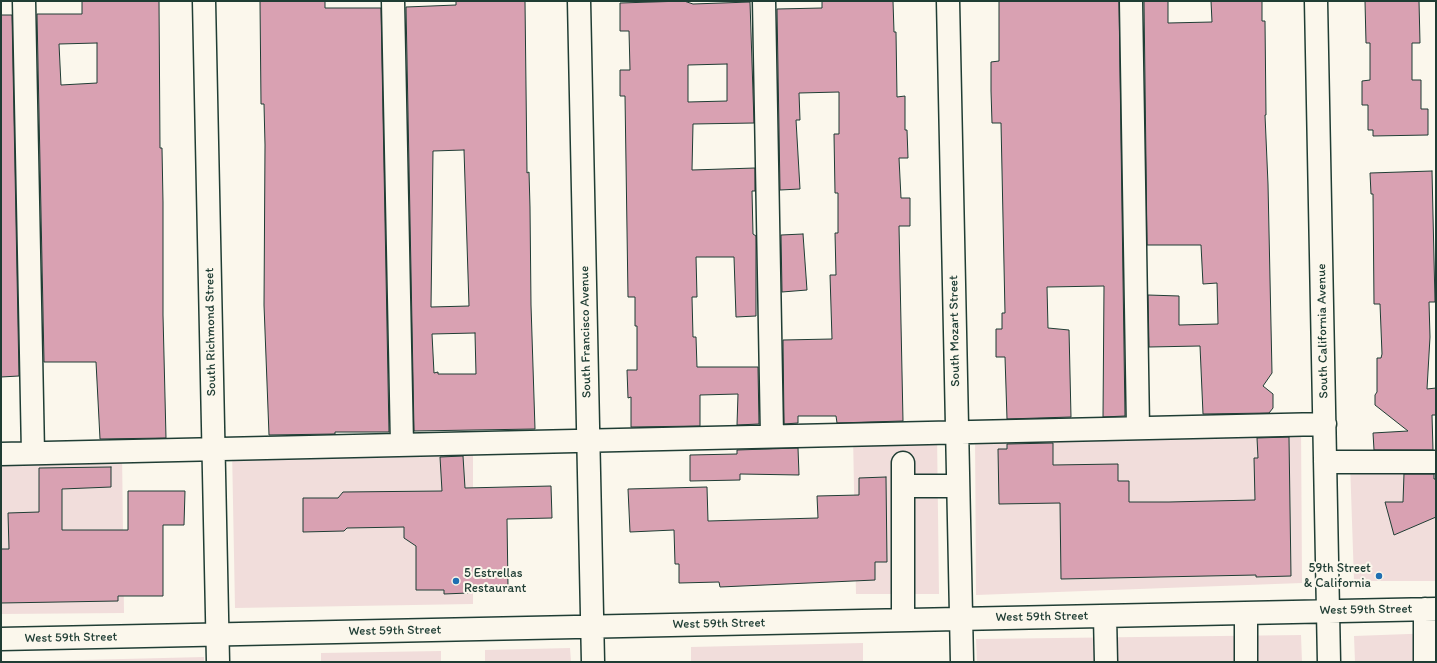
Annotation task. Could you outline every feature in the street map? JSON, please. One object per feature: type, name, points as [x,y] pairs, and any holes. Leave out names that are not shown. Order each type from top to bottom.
[{"type":"street","points":[[24,1],[33,453]]},
{"type":"street","name":"South Richmond Street","points":[[204,1],[218,662]]},
{"type":"street","points":[[393,1],[402,445]]},
{"type":"street","name":"South Francisco Avenue","points":[[579,1],[593,662]]},
{"type":"street","points":[[764,1],[772,436]]},
{"type":"street","name":"South Mozart Street","points":[[948,1],[962,662]]},
{"type":"street","points":[[1132,1],[1138,428]]},
{"type":"street","name":"South California Avenue","points":[[1316,1],[1329,662]]},
{"type":"street","points":[[1,454],[1324,424]]},
{"type":"street","points":[[1325,462],[1436,462]]},
{"type":"street","points":[[903,463],[903,620]]},
{"type":"street","points":[[903,486],[958,486]]},
{"type":"street","points":[[1425,662],[1430,609]]},
{"type":"street","name":"West 59th Street","points":[[1,639],[1430,609]]},
{"type":"street","points":[[1246,613],[1246,662]]},
{"type":"street","points":[[1105,616],[1106,662]]},
{"type":"shaded area","points":[[1301,424],[1302,583],[976,595],[975,432]]},
{"type":"shaded area","points":[[937,433],[939,594],[856,594],[853,435]]},
{"type":"shaded area","points":[[473,443],[473,604],[235,608],[232,449]]},
{"type":"shaded area","points":[[122,451],[124,613],[1,614],[1,454]]},
{"type":"shaded area","points":[[1436,461],[1436,581],[1354,581],[1350,462]]},
{"type":"shaded area","points":[[1436,633],[1436,662],[1355,662],[1354,636]]},
{"type":"shaded area","points":[[1301,635],[1302,662],[977,662],[976,639]]},
{"type":"shaded area","points":[[863,643],[863,662],[691,662],[691,647]]},
{"type":"shaded area","points":[[570,648],[571,662],[485,662],[485,650]]},
{"type":"shaded area","points":[[441,651],[441,662],[321,662],[321,653]]},
{"type":"shaded area","points":[[204,657],[204,662],[1,662]]},
{"type":"building","points":[[82,1],[159,1],[160,148],[162,148],[163,315],[166,438],[100,439],[96,362],[44,362],[37,14],[82,14]],"holes":[[[97,43],[97,83],[61,85],[59,44]]]},
{"type":"building","points":[[260,1],[325,1],[325,8],[381,8],[389,432],[335,432],[335,434],[269,435],[264,305],[265,145],[264,104],[261,104]]},
{"type":"building","points":[[456,1],[525,1],[527,173],[529,172],[535,429],[414,431],[406,7],[456,5]],"holes":[[[464,150],[469,306],[431,307],[433,151]],[[475,333],[476,374],[434,373],[432,334]]]},
{"type":"building","points":[[684,1],[693,4],[750,2],[754,123],[693,124],[692,170],[755,168],[755,191],[752,191],[753,234],[756,236],[756,316],[736,317],[734,257],[696,257],[697,297],[692,297],[693,337],[696,337],[697,367],[758,367],[759,424],[737,425],[738,394],[700,395],[700,426],[631,427],[631,397],[628,398],[627,370],[637,370],[637,326],[635,326],[635,297],[628,297],[625,96],[620,96],[620,70],[630,70],[629,31],[620,31],[620,3]],"holes":[[[727,64],[727,101],[688,102],[688,65]]]},
{"type":"building","points":[[822,1],[893,1],[894,32],[896,32],[897,97],[905,96],[905,130],[907,130],[908,158],[899,158],[901,198],[910,198],[910,226],[899,226],[903,421],[837,423],[836,416],[798,416],[798,423],[784,424],[783,340],[832,339],[830,275],[836,275],[835,233],[838,233],[838,193],[835,193],[834,134],[839,134],[839,92],[799,93],[800,120],[796,120],[800,189],[780,190],[777,9],[822,8]]},
{"type":"building","points":[[999,1],[1119,1],[1125,416],[1103,417],[1104,286],[1047,287],[1048,328],[1069,330],[1071,417],[1007,419],[1005,357],[996,357],[996,329],[1002,329],[1002,313],[1005,313],[1001,123],[992,123],[991,91],[991,62],[999,61]]},
{"type":"building","points":[[1144,1],[1168,1],[1168,23],[1212,22],[1211,1],[1262,1],[1262,21],[1265,21],[1265,115],[1272,373],[1263,386],[1273,394],[1273,408],[1269,413],[1203,414],[1200,346],[1149,347],[1148,295],[1179,296],[1179,325],[1218,324],[1217,283],[1203,284],[1201,245],[1147,245]]},
{"type":"building","points":[[1365,1],[1419,1],[1420,43],[1412,43],[1412,80],[1421,80],[1421,109],[1428,109],[1428,135],[1373,136],[1373,130],[1368,130],[1368,105],[1362,105],[1362,81],[1370,80],[1370,43],[1366,43]]},
{"type":"building","points":[[1,15],[12,15],[19,376],[1,377]]},
{"type":"building","points":[[1432,171],[1435,302],[1429,302],[1430,337],[1427,389],[1436,388],[1436,415],[1432,415],[1433,450],[1374,450],[1373,433],[1408,431],[1375,405],[1375,395],[1377,392],[1377,358],[1381,358],[1382,354],[1380,304],[1374,304],[1373,194],[1371,194],[1370,173]]},
{"type":"building","points":[[803,234],[807,290],[782,292],[781,235]]},
{"type":"building","points":[[1289,437],[1291,576],[1256,577],[1256,575],[1061,579],[1060,503],[999,504],[998,449],[1007,449],[1007,444],[1053,443],[1053,465],[1118,464],[1118,481],[1129,481],[1129,502],[1255,500],[1254,458],[1258,458],[1257,438]]},
{"type":"building","points":[[798,448],[799,475],[740,474],[740,480],[690,481],[690,455],[737,454],[737,450]]},
{"type":"building","points":[[463,456],[465,488],[551,486],[552,518],[507,519],[508,587],[468,588],[468,593],[444,594],[444,590],[416,590],[416,546],[404,538],[404,527],[347,528],[344,531],[303,532],[303,498],[338,498],[343,492],[442,491],[440,457]]},
{"type":"building","points":[[111,467],[111,487],[62,489],[62,530],[128,530],[128,491],[185,491],[184,525],[163,525],[163,596],[118,596],[118,601],[1,603],[1,549],[9,549],[8,513],[39,512],[39,468]]},
{"type":"building","points":[[1404,474],[1434,474],[1434,479],[1436,479],[1436,517],[1394,535],[1385,502],[1403,502]]},
{"type":"building","points":[[886,477],[887,562],[875,562],[875,580],[720,587],[719,582],[679,583],[679,564],[675,564],[674,530],[630,532],[628,489],[707,487],[708,521],[818,518],[817,496],[859,495],[859,478]]},
{"type":"place","name":"59th Street & California","points":[[1379,576]]},
{"type":"place","name":"5 Estrellas Restaurant","points":[[456,581]]}]
